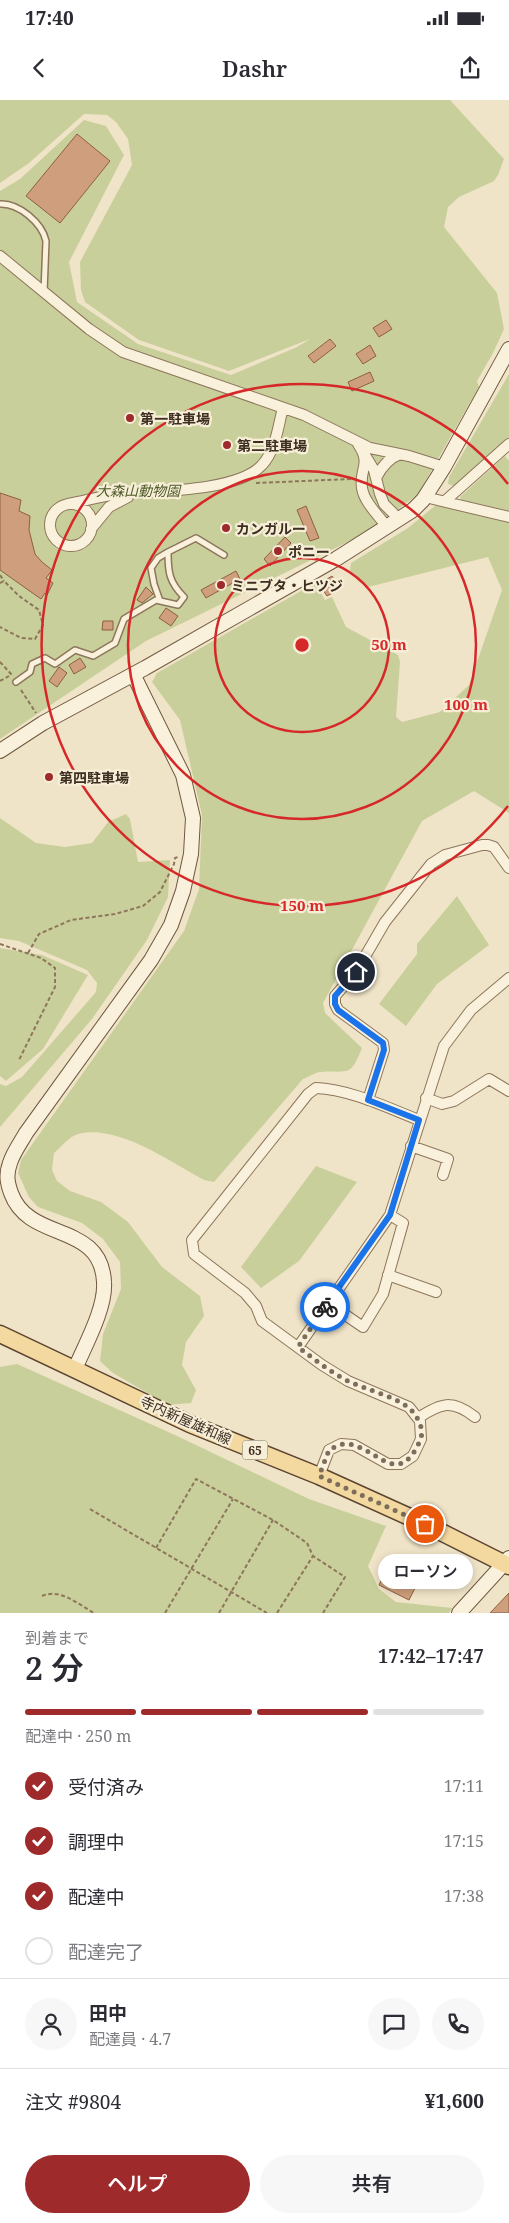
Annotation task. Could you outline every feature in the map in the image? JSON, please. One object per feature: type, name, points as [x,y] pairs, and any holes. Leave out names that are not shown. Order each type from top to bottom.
[{"type":"main road","name":"寺内新屋雄和線","points":[[0,1334],[190,1424],[319,1476],[507,1562]]},
{"type":"street","points":[[1,260],[96,334],[123,352],[318,421],[358,444],[444,467]]},
{"type":"street","points":[[0,751],[43,723],[336,559],[413,510],[426,497],[444,467],[509,349]]},
{"type":"street","points":[[136,493],[109,507],[91,529],[88,537],[77,545],[62,544],[57,540],[50,528],[50,521],[56,509],[68,504],[116,494],[224,484],[248,476],[268,458],[273,448],[283,408]]},
{"type":"street","points":[[358,444],[374,470],[384,504],[400,520]]},
{"type":"street","points":[[445,502],[509,444]]},
{"type":"street","points":[[376,478],[380,470],[395,456],[400,454]]},
{"type":"street","points":[[365,455],[361,478],[362,491],[387,527]]},
{"type":"street","points":[[426,497],[509,518]]},
{"type":"street","points":[[68,504],[82,507],[87,511],[90,517],[91,529]]},
{"type":"street","points":[[75,1369],[102,1301],[104,1283],[101,1264],[91,1250],[78,1239],[35,1222],[20,1211],[6,1180],[10,1162],[26,1133],[155,953],[171,925],[183,891],[191,854],[193,818],[183,775],[133,674]]},
{"type":"street","points":[[368,1100],[384,1050],[383,1043],[338,1010],[335,1004],[335,996],[356,972],[386,922],[430,864],[445,856],[488,845],[494,847],[509,868]]},
{"type":"street","points":[[298,1347],[390,1215],[444,1046],[470,1010],[509,978]]},
{"type":"street","points":[[426,1098],[442,1104],[454,1101],[489,1079],[509,1091]]},
{"type":"street","points":[[319,1476],[329,1450],[341,1444],[354,1445],[388,1464],[401,1464],[413,1456],[421,1439],[420,1421],[409,1407],[348,1381],[262,1321],[256,1306],[245,1293],[194,1254],[192,1240],[308,1094],[316,1088],[325,1088],[368,1100],[419,1120]]},
{"type":"street","points":[[411,1146],[448,1159],[443,1175]]},
{"type":"street","points":[[328,1303],[363,1327],[383,1294],[403,1223],[390,1215]]},
{"type":"street","points":[[388,1276],[436,1292]]},
{"type":"street","points":[[418,1418],[434,1408],[450,1404],[475,1417]]},
{"type":"street","points":[[459,1613],[507,1562]]},
{"type":"lane","points":[[0,204],[14,207],[27,214],[44,233],[46,241],[44,293]]},
{"type":"lane","points":[[160,601],[151,568],[158,558],[196,538],[224,555]]},
{"type":"lane","points":[[16,682],[30,672],[32,664],[46,658],[55,664],[75,650],[93,656],[115,643],[124,619],[156,600],[178,605],[184,597],[172,586],[168,567],[168,552]]},
{"type":"path","points":[[253,483],[361,478]]},
{"type":"path","points":[[0,575],[19,596],[39,610],[43,625],[35,638],[21,638],[0,627]]},
{"type":"path","points":[[0,583],[4,581]]},
{"type":"path","points":[[0,662],[16,682],[43,723]]},
{"type":"path","points":[[0,681],[11,675]]},
{"type":"path","points":[[28,952],[39,934],[71,920],[115,914],[143,906],[160,892],[174,864],[175,858],[191,854]]},
{"type":"path","points":[[0,944],[28,952],[55,968],[55,987],[19,1060]]},
{"type":"path","points":[[156,1548],[196,1479],[273,1520],[307,1543],[313,1556],[346,1577],[323,1613]]},
{"type":"path","points":[[165,1613],[233,1499]]},
{"type":"path","points":[[90,1509],[267,1613]]},
{"type":"path","points":[[219,1613],[273,1520]]},
{"type":"path","points":[[276,1613],[313,1556]]},
{"type":"path","points":[[42,1596],[50,1592],[62,1595],[94,1613]]},
{"type":"green space","name":"大森山動物園","points":[[0,100],[450,100],[504,159],[494,181],[459,197],[448,207],[444,227],[497,293],[504,329],[477,381],[479,387],[418,494],[370,531],[146,641],[0,739],[0,191],[20,179],[84,120],[106,126],[124,155],[69,262],[77,302],[138,344],[231,375],[297,347],[310,339],[229,371],[139,340],[85,302],[81,290],[80,262],[132,165],[128,139],[116,122],[107,115],[84,114],[29,163],[0,183]]},
{"type":"green space","points":[[509,374],[509,439],[455,486],[448,484],[449,477]]},
{"type":"green space","points":[[505,456],[509,461],[509,813],[474,791],[422,821],[323,1003],[325,1013],[362,1048],[354,1064],[348,1071],[319,1072],[303,1079],[214,1182],[204,1180],[143,1146],[110,1134],[94,1132],[75,1135],[54,1153],[52,1170],[57,1181],[70,1191],[101,1202],[128,1222],[162,1267],[200,1296],[204,1316],[186,1342],[182,1365],[196,1390],[191,1403],[168,1405],[113,1373],[100,1361],[103,1334],[121,1289],[120,1262],[103,1239],[82,1223],[38,1207],[29,1197],[18,1173],[21,1160],[184,931],[199,889],[202,815],[180,720],[152,682],[157,673],[315,583],[325,600],[332,597],[346,627],[398,655],[400,662],[396,717],[402,722],[440,712],[469,685],[502,590],[488,557],[368,587],[353,575],[350,570],[351,563],[408,528],[436,505],[465,509],[460,497]]},
{"type":"green space","points":[[126,814],[130,819],[138,862],[170,860],[168,897],[147,940],[92,1019],[0,1127],[0,1084],[6,1086],[22,1077],[96,992],[97,983],[87,970],[19,941],[0,938],[0,818],[36,843],[65,847],[92,843],[108,822]]},
{"type":"green space","points":[[457,896],[489,945],[437,984],[406,1026],[379,1004],[417,954],[417,944]]},
{"type":"green space","points":[[0,948],[42,955],[88,975],[43,1049],[6,1081],[0,1076]]},
{"type":"green space","points":[[316,1166],[357,1182],[299,1261],[261,1288],[241,1267]]},
{"type":"green space","points":[[17,1364],[175,1435],[309,1499],[386,1526],[368,1566],[379,1589],[396,1602],[452,1608],[449,1613],[0,1613],[0,1367]]},
{"type":"building","points":[[77,134],[110,161],[60,223],[26,196]]},
{"type":"building","points":[[386,320],[392,329],[379,337],[373,328]]},
{"type":"building","points":[[330,339],[336,346],[314,363],[308,356]]},
{"type":"building","points":[[370,345],[376,356],[363,364],[356,354]]},
{"type":"building","points":[[370,372],[374,381],[352,391],[348,382]]},
{"type":"building","points":[[0,493],[21,500],[19,511],[30,516],[29,530],[35,554],[52,570],[46,578],[53,583],[47,595],[45,593],[41,599],[0,570]]},
{"type":"building","points":[[306,506],[319,538],[310,541],[297,510]]},
{"type":"building","name":"ポニー","points":[[285,537],[291,543],[270,566],[264,559]]},
{"type":"building","name":"ミニブタ・ヒツジ","points":[[236,571],[240,579],[206,598],[201,590]]},
{"type":"building","points":[[332,576],[340,589],[327,596],[319,584]]},
{"type":"building","points":[[146,587],[153,594],[142,603],[137,600]]},
{"type":"building","points":[[166,608],[178,616],[171,626],[159,618]]},
{"type":"building","points":[[103,621],[113,621],[113,630],[102,630]]},
{"type":"building","points":[[80,658],[86,667],[74,674],[69,665]]},
{"type":"building","points":[[59,667],[67,673],[57,687],[49,681]]},
{"type":"building","points":[[388,1566],[419,1580],[409,1600],[379,1585]]},
{"type":"building","points":[[509,1593],[509,1613],[490,1613]]},
{"type":"way so far","points":[[325,1307],[298,1347],[348,1381],[409,1407],[420,1421],[421,1439],[413,1456],[401,1464],[388,1464],[354,1445],[341,1444],[329,1450],[319,1476],[425,1524]]},
{"type":"place","name":"第一駐車場","points":[[130,418]]},
{"type":"place","name":"第二駐車場","points":[[227,445]]},
{"type":"place","name":"カンガルー","points":[[226,528]]},
{"type":"place","name":"ポニー","points":[[278,551]]},
{"type":"place","name":"ミニブタ・ヒツジ","points":[[221,585]]},
{"type":"place","name":"第四駐車場","points":[[49,777]]},
{"type":"place","name":"ローソン","points":[[425,1524]]},
{"type":"route","points":[[325,1307],[390,1215],[419,1120],[368,1100],[384,1050],[383,1043],[338,1010],[335,1004],[335,996],[356,972]]}]
